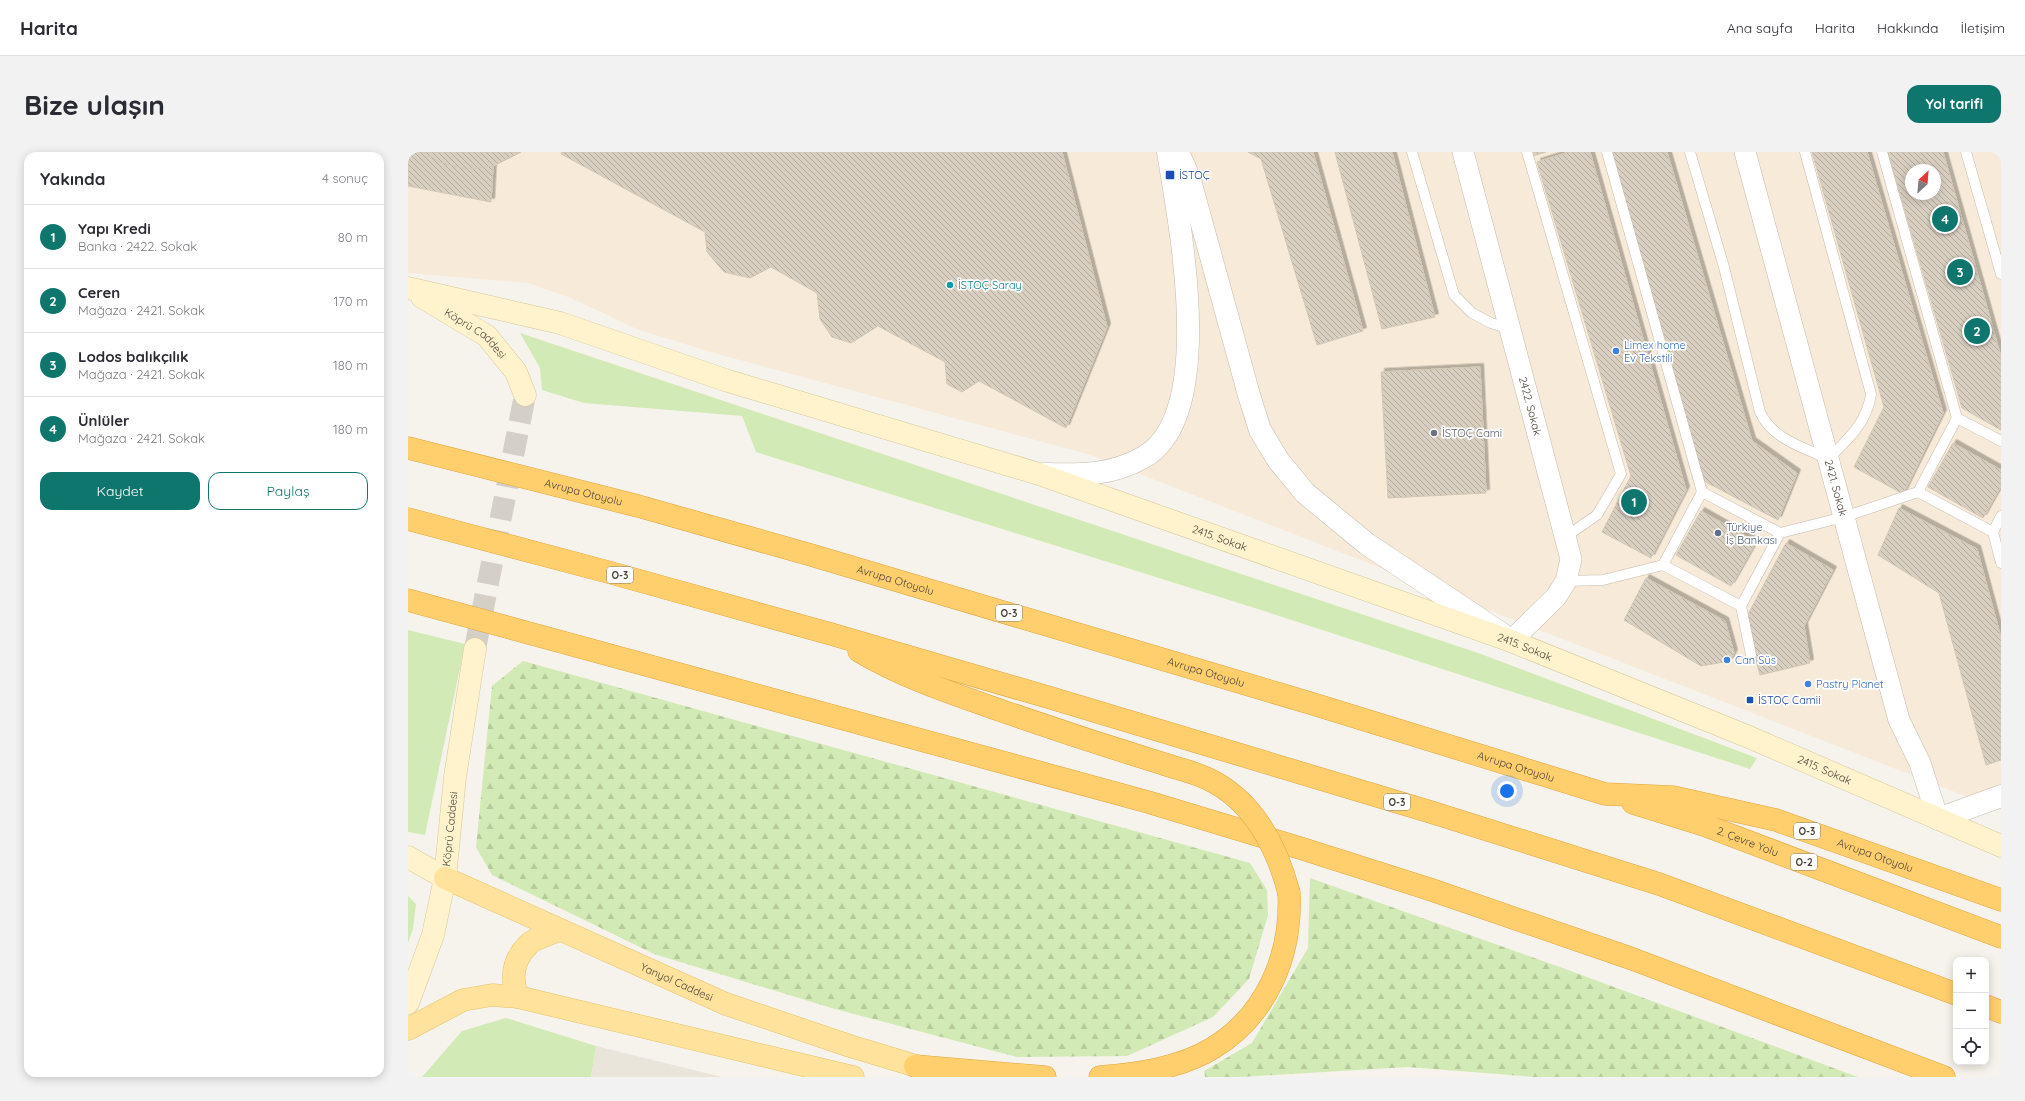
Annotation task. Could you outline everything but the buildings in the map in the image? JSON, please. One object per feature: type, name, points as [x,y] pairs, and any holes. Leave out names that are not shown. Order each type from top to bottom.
[{"type":"highway","name":"Avrupa Otoyolu","points":[[408,448],[638,506],[811,555],[1287,696],[1605,794],[1673,796],[1776,820],[2001,900]]},
{"type":"highway","name":"O-3","points":[[408,519],[608,572],[831,634],[1248,757],[1659,884],[1953,993]]},
{"type":"highway","points":[[408,600],[1148,802],[1300,848],[1429,889],[1630,958],[1944,1077]]},
{"type":"highway","points":[[831,634],[877,662],[941,691],[1208,779],[1228,791],[1242,802],[1261,825],[1283,869],[1289,893],[1289,927],[1283,954],[1272,981],[1259,1006],[1244,1023],[1213,1048],[1175,1065],[1130,1075],[1100,1077]]},
{"type":"highway","name":"2. Çevre Yolu","points":[[1605,794],[1704,825],[2001,937]]},
{"type":"highway","points":[[1989,1007],[2001,1012]]},
{"type":"highway","points":[[915,1066],[1045,1077]]},
{"type":"main road","name":"2415. Sokak","points":[[408,289],[560,323],[725,380],[1039,474],[1511,641],[1749,737],[2001,846]]},
{"type":"main road","name":"Köprü Caddesi","points":[[408,289],[488,336],[516,372],[525,395]]},
{"type":"main road","name":"Köprü Caddesi","points":[[408,1003],[433,935],[445,878],[455,777],[475,650]]},
{"type":"main road","name":"Yanyol Caddesi","points":[[408,857],[445,878],[726,1004],[915,1066],[956,1077]]},
{"type":"main road","points":[[518,997],[513,984],[515,967],[528,944],[560,930]]},
{"type":"main road","points":[[408,1029],[463,1000],[492,996],[518,997],[853,1077]]},
{"type":"street","points":[[1039,474],[1091,475],[1113,470],[1145,457],[1163,440],[1178,413],[1186,368],[1188,286],[1168,152]]},
{"type":"street","points":[[1178,152],[1189,177],[1260,430],[1278,460],[1305,493],[1368,544],[1511,641]]},
{"type":"street","name":"2422. Sokak","points":[[1463,152],[1570,559],[1566,581],[1556,597],[1511,641]]},
{"type":"street","name":"2421. Sokak","points":[[1745,152],[1900,720],[1920,763],[1938,819]]},
{"type":"street","points":[[1938,819],[2001,796]]},
{"type":"lane","points":[[1412,152],[1454,295],[1462,305],[1476,316],[1510,329]]},
{"type":"lane","points":[[1527,152],[1621,474],[1597,515],[1565,537]]},
{"type":"lane","points":[[1608,152],[1702,492],[1663,565]]},
{"type":"lane","points":[[1690,152],[1724,267],[1760,412],[1769,426],[1782,437],[1828,459],[1860,426],[1870,406],[1871,394],[1805,152]]},
{"type":"lane","points":[[1702,492],[1780,533],[1844,517],[1918,492],[1957,418],[1882,152]]},
{"type":"lane","points":[[1966,152],[2001,274]]},
{"type":"lane","points":[[1957,418],[2001,441]]},
{"type":"lane","points":[[1918,492],[1993,532]]},
{"type":"lane","points":[[2001,516],[1993,532],[2001,564]]},
{"type":"lane","points":[[1751,655],[1741,606],[1780,533]]},
{"type":"lane","points":[[1566,581],[1603,580],[1663,565],[1741,606]]},
{"type":"shaded area","name":"İSTOÇ","points":[[408,152],[2001,152],[2001,810],[1091,455],[721,355],[639,330],[571,298],[528,283],[408,273]]},
{"type":"shaded area","points":[[596,1046],[722,1077],[591,1077]]},
{"type":"green space","points":[[520,333],[1481,654],[1757,758],[1750,769],[1261,610],[756,452],[742,416],[584,403],[542,390],[540,368]]},
{"type":"green space","points":[[408,630],[465,644],[425,835],[408,832]]},
{"type":"green space","points":[[523,661],[1250,863],[1267,890],[1268,915],[1249,979],[1213,1017],[1127,1056],[1017,1057],[835,1009],[654,954],[492,875],[476,847],[492,686]]},
{"type":"green space","points":[[1310,878],[1557,966],[1858,1077],[1534,1077],[1408,1067],[1240,1077],[1205,1077],[1204,1071],[1252,1043],[1308,948]]},
{"type":"green space","points":[[408,896],[416,904],[413,929],[408,943]]},
{"type":"green space","points":[[506,1018],[596,1046],[591,1077],[422,1077],[462,1031]]},
{"type":"tunnel","points":[[475,649],[525,395]]},
{"type":"place","name":"İSTOÇ","points":[[1170,175]]},
{"type":"place","name":"Ünlüler","points":[[1945,219]]},
{"type":"place","name":"Lodos balıkçılık","points":[[1960,272]]},
{"type":"place","name":"İSTOÇ Saray","points":[[950,285]]},
{"type":"place","name":"Ceren","points":[[1977,331]]},
{"type":"place","name":"Limex home Ev Tekstili","points":[[1616,351]]},
{"type":"place","name":"İSTOÇ Cami","points":[[1434,433]]},
{"type":"place","name":"Yapı Kredi","points":[[1634,502]]},
{"type":"place","name":"Türkiye İş Bankası","points":[[1718,533]]},
{"type":"place","name":"Can Süs","points":[[1727,660]]},
{"type":"place","name":"Pastry Planet","points":[[1808,684]]},
{"type":"place","name":"İSTOÇ Camii","points":[[1750,700]]}]
